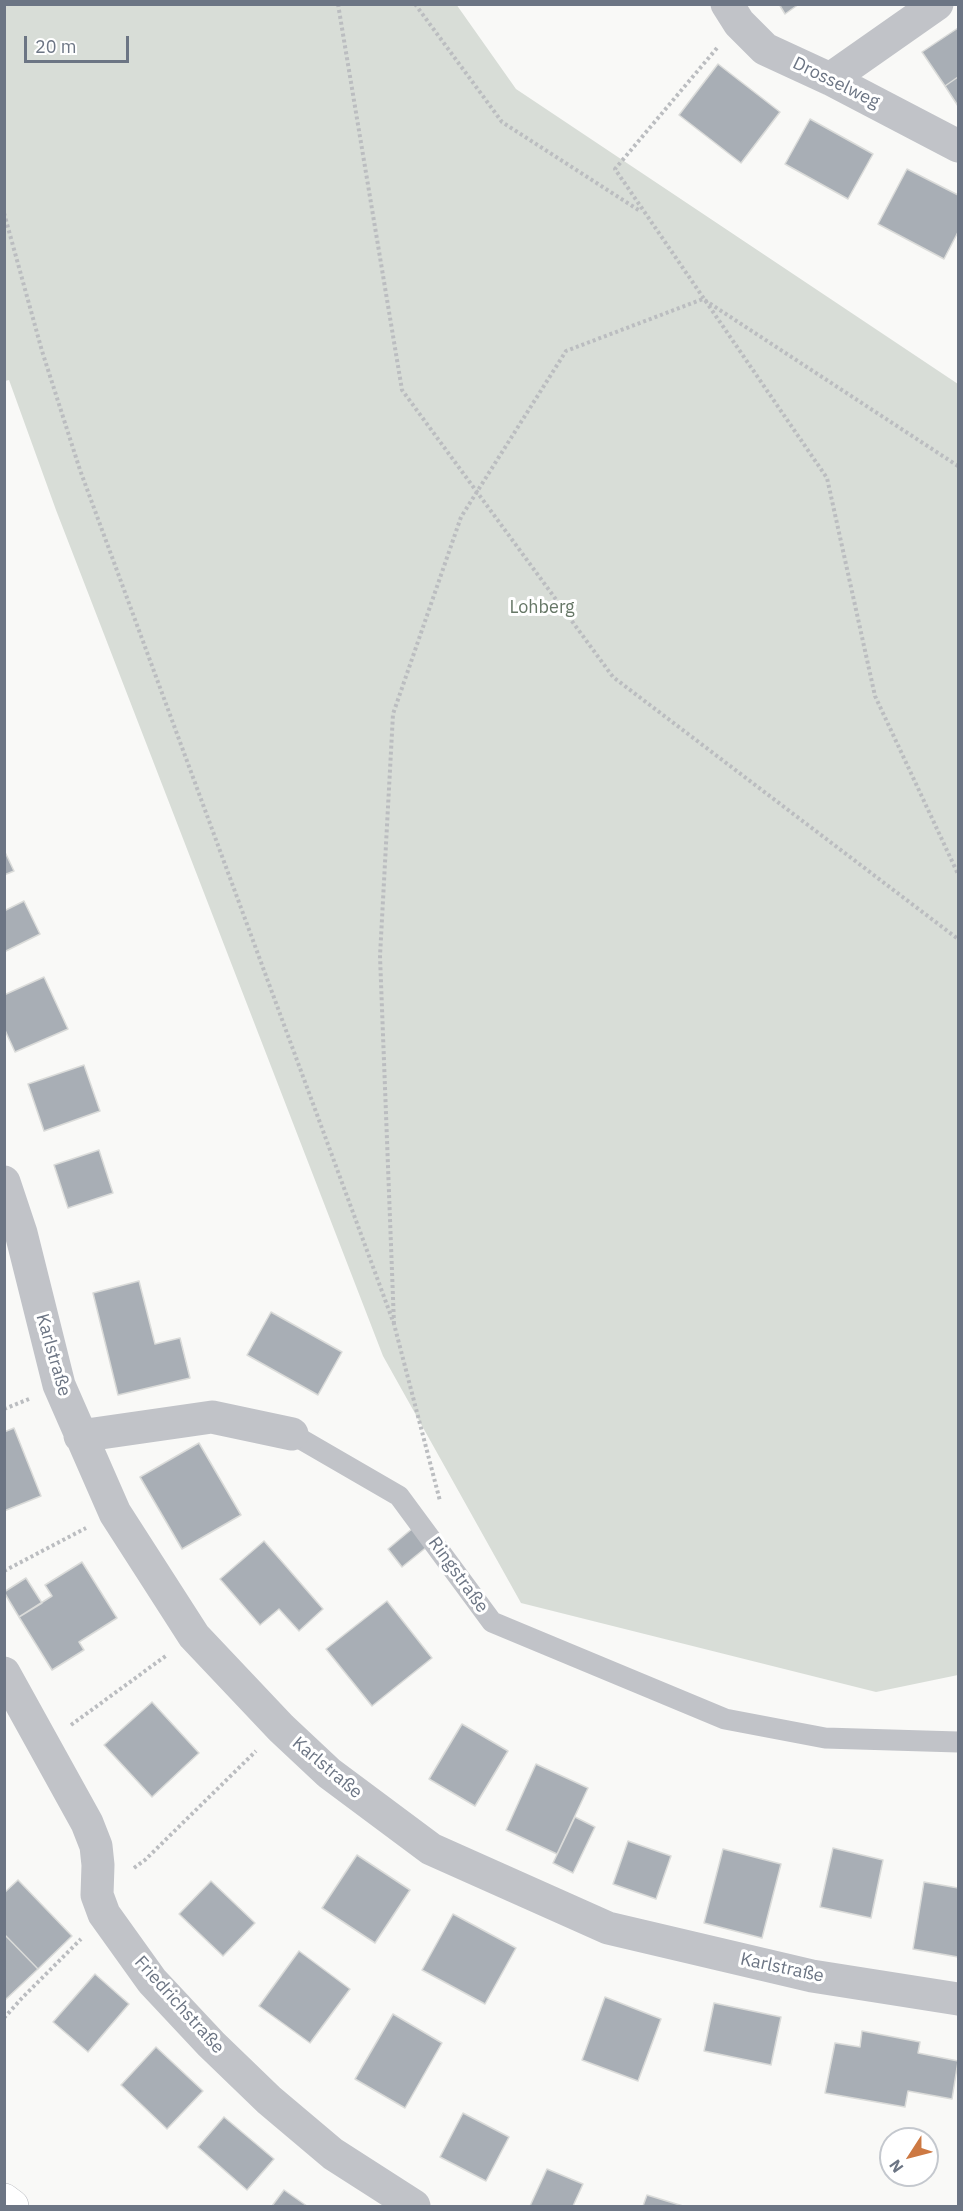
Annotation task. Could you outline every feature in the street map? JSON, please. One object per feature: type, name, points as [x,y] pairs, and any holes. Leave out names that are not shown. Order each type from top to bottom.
[{"type":"main road","points":[[4,2200],[12,2206]]},
{"type":"street","points":[[830,79],[937,4]]},
{"type":"street","name":"Drosselweg","points":[[733,14],[765,49],[830,79],[958,146]]},
{"type":"street","name":"Karlstraße","points":[[4,1182],[21,1233],[59,1385],[115,1513],[194,1636],[281,1728],[328,1773],[431,1849],[608,1928],[812,1976],[958,1999]]},
{"type":"street","name":"Ringstraße","points":[[80,1436],[212,1417],[292,1434]]},
{"type":"street","name":"Friedrichstraße","points":[[4,1674],[87,1823],[96,1846],[97,1895],[104,1914],[152,1981],[211,2044],[277,2107],[333,2154],[414,2206]]},
{"type":"lane","name":"Ringstraße","points":[[292,1434],[399,1496],[492,1622],[725,1719],[825,1738],[958,1742]]},
{"type":"path","points":[[338,4],[402,390],[613,677],[958,939]]},
{"type":"path","points":[[415,4],[502,122],[644,213]]},
{"type":"path","points":[[733,14],[615,170],[827,478],[875,696],[958,874]]},
{"type":"path","points":[[4,213],[42,351],[80,470],[394,1324],[441,1502]]},
{"type":"path","points":[[394,1324],[380,956],[393,714],[461,517],[566,351],[703,299]]},
{"type":"path","points":[[703,299],[958,466]]},
{"type":"path","points":[[4,1571],[115,1513]]},
{"type":"path","points":[[44,1745],[194,1636]]},
{"type":"path","points":[[145,1860],[281,1728]]},
{"type":"path","points":[[4,2019],[75,1946]]},
{"type":"green space","name":"Lohberg","points":[[456,4],[516,89],[958,384],[958,1675],[876,1692],[521,1603],[383,1356],[56,510],[9,380],[5,381],[5,5]]},
{"type":"building","points":[[779,4],[799,4],[785,14]]},
{"type":"building","points":[[958,28],[958,77],[945,86],[922,52]]},
{"type":"building","points":[[718,64],[780,112],[741,163],[679,115]]},
{"type":"building","points":[[958,77],[958,106],[945,86]]},
{"type":"building","points":[[810,119],[873,154],[848,199],[785,164]]},
{"type":"building","points":[[907,169],[958,195],[958,232],[944,259],[878,224]]},
{"type":"building","points":[[4,850],[14,871],[4,875]]},
{"type":"building","points":[[24,901],[40,934],[4,952],[4,911]]},
{"type":"building","points":[[44,977],[68,1029],[15,1052],[4,1028],[4,995]]},
{"type":"building","points":[[84,1065],[100,1111],[44,1131],[28,1084]]},
{"type":"building","points":[[99,1150],[113,1193],[68,1208],[54,1165]]},
{"type":"building","points":[[139,1281],[155,1344],[180,1338],[190,1378],[118,1395],[93,1293]]},
{"type":"building","points":[[271,1312],[342,1352],[318,1395],[247,1355]]},
{"type":"building","points":[[14,1428],[41,1496],[4,1511],[4,1432]]},
{"type":"building","points":[[199,1443],[241,1515],[182,1549],[140,1477]]},
{"type":"building","points":[[413,1528],[428,1546],[402,1567],[388,1549]]},
{"type":"building","points":[[264,1541],[323,1609],[299,1631],[279,1609],[260,1625],[220,1579]]},
{"type":"building","points":[[82,1562],[117,1618],[79,1642],[84,1650],[52,1670],[19,1617],[52,1596],[45,1585]]},
{"type":"building","points":[[26,1578],[42,1603],[19,1617],[4,1592]]},
{"type":"building","points":[[387,1601],[432,1658],[372,1706],[326,1649]]},
{"type":"building","points":[[152,1702],[199,1753],[152,1797],[104,1745]]},
{"type":"building","points":[[462,1724],[508,1751],[475,1806],[429,1779]]},
{"type":"building","points":[[536,1764],[588,1788],[557,1854],[506,1830]]},
{"type":"building","points":[[575,1817],[595,1827],[573,1873],[553,1863]]},
{"type":"building","points":[[628,1841],[671,1856],[656,1899],[613,1884]]},
{"type":"building","points":[[833,1848],[883,1860],[871,1918],[820,1907]]},
{"type":"building","points":[[723,1849],[781,1864],[762,1938],[704,1923]]},
{"type":"building","points":[[357,1855],[410,1890],[375,1943],[322,1908]]},
{"type":"building","points":[[18,1880],[72,1936],[38,1969],[4,1934],[4,1893]]},
{"type":"building","points":[[211,1881],[255,1923],[223,1956],[179,1914]]},
{"type":"building","points":[[924,1882],[958,1888],[958,1957],[913,1949]]},
{"type":"building","points":[[453,1914],[516,1948],[485,2004],[422,1970]]},
{"type":"building","points":[[4,1934],[38,1969],[4,2001]]},
{"type":"building","points":[[299,1951],[350,1989],[310,2043],[259,2006]]},
{"type":"building","points":[[95,1974],[129,2004],[88,2052],[53,2022]]},
{"type":"building","points":[[605,1997],[661,2019],[638,2081],[582,2060]]},
{"type":"building","points":[[714,2003],[781,2017],[771,2065],[704,2051]]},
{"type":"building","points":[[393,2014],[442,2043],[405,2108],[355,2079]]},
{"type":"building","points":[[862,2031],[920,2042],[918,2053],[958,2061],[952,2099],[908,2091],[905,2107],[825,2093],[835,2043],[860,2047]]},
{"type":"building","points":[[156,2047],[203,2091],[167,2129],[121,2085]]},
{"type":"building","points":[[463,2113],[509,2137],[486,2181],[440,2157]]},
{"type":"building","points":[[224,2117],[274,2159],[247,2190],[198,2147]]},
{"type":"building","points":[[547,2169],[583,2184],[573,2206],[530,2206]]},
{"type":"building","points":[[284,2190],[307,2206],[272,2206]]},
{"type":"building","points":[[647,2195],[683,2206],[643,2206]]}]
